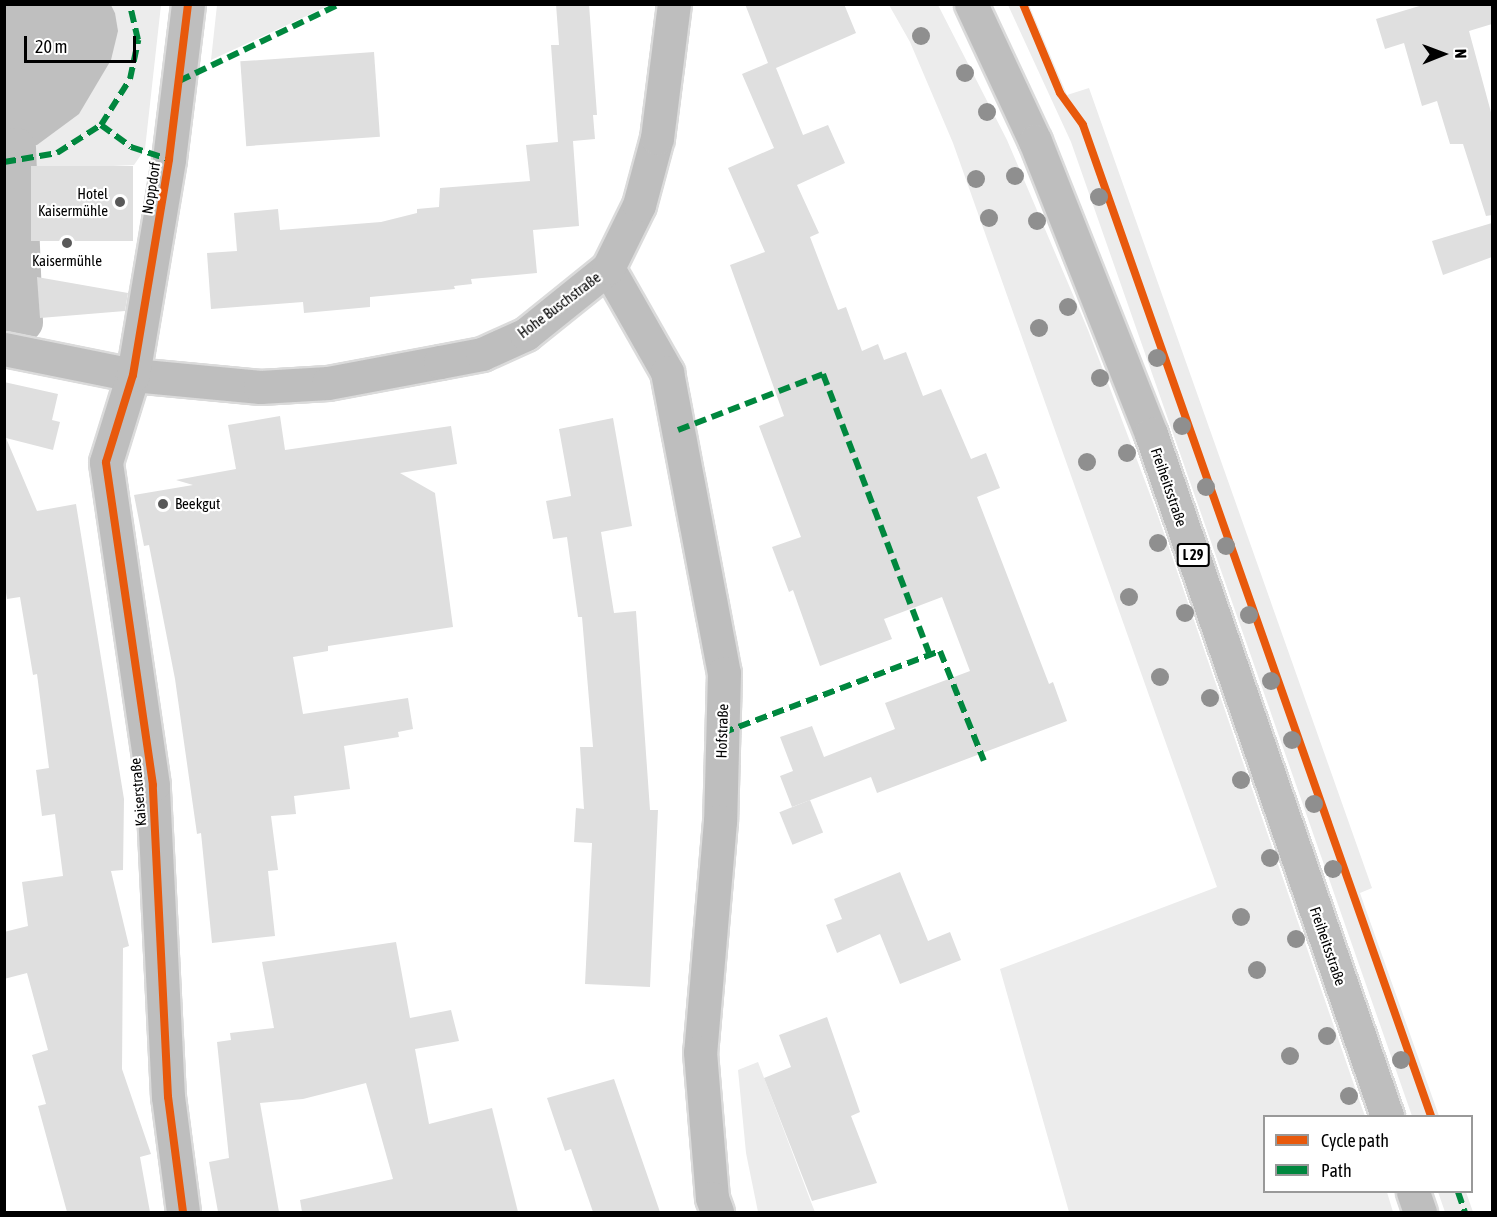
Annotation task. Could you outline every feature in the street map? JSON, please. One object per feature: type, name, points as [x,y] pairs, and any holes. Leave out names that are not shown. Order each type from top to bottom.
[{"type":"street","name":"Noppdorf","points":[[133,375],[169,159],[188,4]]},
{"type":"street","name":"Hohe Buschstraße","points":[[4,349],[133,375],[260,387],[328,383],[482,354],[526,334],[608,268],[639,205],[657,138],[674,4]]},
{"type":"street","name":"Freiheitsstraße","points":[[971,4],[1035,141],[1151,435],[1387,1115]]},
{"type":"street","name":"Hofstraße","points":[[608,268],[667,372],[724,673],[720,821],[700,1052],[712,1198],[717,1212]]},
{"type":"street","name":"Kaiserstraße","points":[[133,375],[106,462],[153,785],[168,1097],[183,1212]]},
{"type":"street","points":[[1414,1193],[1420,1212]]},
{"type":"shaded area","points":[[5,4],[111,5],[115,13],[118,31],[111,60],[79,114],[37,145],[5,148]]},
{"type":"shaded area","points":[[217,4],[330,5],[211,60]]},
{"type":"shaded area","points":[[111,5],[161,5],[145,149],[134,165],[5,171],[4,148],[16,147],[115,13]]},
{"type":"shaded area","points":[[889,5],[938,5],[1007,140],[1088,330],[1157,513],[1365,1115],[1263,1115],[1263,1193],[1387,1193],[1393,1212],[1069,1212],[1000,969],[1217,887],[953,143],[910,42]]},
{"type":"shaded area","points":[[1008,5],[1029,5],[1067,95],[1089,88],[1372,888],[1360,893],[1439,1115],[1412,1115],[1071,142]]},
{"type":"shaded area","points":[[758,1062],[815,1212],[758,1212],[746,1153],[738,1070]]},
{"type":"shaded area","points":[[1438,1193],[1466,1193],[1473,1212],[1445,1212]]},
{"type":"building","points":[[556,4],[589,4],[597,115],[593,115],[595,139],[573,141],[579,226],[533,230],[537,273],[471,279],[472,284],[454,286],[455,289],[370,297],[370,307],[304,313],[303,302],[211,309],[207,253],[237,251],[234,213],[278,209],[280,230],[381,222],[417,213],[417,209],[439,207],[440,188],[530,181],[526,145],[558,142],[551,45],[559,45]]},
{"type":"building","points":[[745,4],[844,4],[856,33],[776,68],[803,135],[828,125],[845,163],[797,185],[819,233],[810,237],[838,310],[846,307],[862,351],[878,344],[884,360],[906,352],[923,396],[941,389],[971,459],[986,453],[1000,488],[977,497],[1049,684],[1053,682],[1067,721],[877,793],[871,777],[792,807],[780,776],[793,771],[780,737],[812,726],[824,757],[895,729],[885,703],[970,671],[942,597],[884,619],[892,639],[820,666],[793,590],[789,592],[772,547],[801,537],[759,426],[784,416],[730,265],[765,252],[728,168],[774,148],[742,74],[768,63]]},
{"type":"building","points":[[1426,4],[1492,4],[1492,24],[1469,31],[1492,116],[1492,215],[1486,216],[1463,144],[1450,144],[1437,101],[1422,106],[1404,43],[1385,49],[1376,19]]},
{"type":"building","points":[[374,52],[380,137],[246,146],[240,61]]},
{"type":"building","name":"Kaisermühle","points":[[31,166],[133,166],[133,241],[31,241]]},
{"type":"building","points":[[1492,223],[1492,257],[1443,275],[1432,241]]},
{"type":"building","points":[[37,277],[128,293],[125,311],[40,318]]},
{"type":"building","points":[[4,382],[58,394],[52,420],[60,422],[53,450],[6,438],[37,511],[76,504],[124,799],[123,870],[111,871],[129,946],[123,948],[122,1069],[151,1154],[140,1157],[150,1212],[67,1212],[38,1106],[46,1104],[32,1055],[48,1050],[27,973],[4,979],[4,932],[28,926],[22,882],[63,876],[55,814],[42,816],[36,770],[49,768],[37,674],[33,675],[20,597],[7,599],[4,580]]},
{"type":"building","points":[[280,416],[285,450],[451,426],[457,464],[400,473],[435,493],[453,627],[328,646],[328,651],[293,657],[303,714],[408,698],[413,729],[398,732],[399,737],[344,746],[350,789],[294,796],[296,814],[271,816],[278,870],[268,871],[275,936],[212,943],[201,833],[197,834],[175,679],[149,545],[144,546],[134,495],[193,485],[176,480],[236,469],[228,425]]},
{"type":"building","points":[[613,418],[632,526],[601,532],[614,613],[636,611],[650,810],[658,810],[650,987],[585,984],[592,843],[574,842],[576,808],[584,809],[580,747],[593,747],[582,617],[578,617],[567,537],[553,539],[546,501],[571,496],[559,429]]},
{"type":"building","points":[[810,800],[823,832],[793,845],[779,812]]},
{"type":"building","points":[[900,872],[928,941],[950,932],[961,960],[900,984],[880,934],[837,953],[826,925],[842,919],[834,899]]},
{"type":"building","points":[[396,942],[410,1018],[451,1010],[459,1041],[415,1049],[429,1124],[492,1108],[518,1212],[302,1212],[300,1200],[393,1179],[366,1083],[303,1099],[260,1103],[279,1212],[218,1212],[209,1162],[229,1158],[217,1042],[231,1040],[230,1033],[274,1028],[262,962]]},
{"type":"building","points":[[827,1017],[860,1112],[851,1116],[877,1183],[812,1201],[764,1078],[791,1067],[779,1035]]},
{"type":"building","points":[[614,1079],[660,1212],[593,1212],[571,1149],[565,1151],[547,1098]]},
{"type":"waterway","points":[[16,147],[23,322]]},
{"type":"marked path","points":[[101,125],[130,79],[138,40],[130,4]]},
{"type":"marked path","points":[[179,81],[340,4]]},
{"type":"marked path","points":[[4,162],[57,153],[101,125],[131,147],[169,159]]},
{"type":"marked path","points":[[678,430],[823,374],[930,655]]},
{"type":"marked path","points":[[722,733],[940,651],[984,761]]},
{"type":"marked path","points":[[1458,1193],[1465,1212]]},
{"type":"cycle path","points":[[183,1212],[168,1097],[153,785],[106,462],[133,375],[169,159],[188,4]]},
{"type":"cycle path","points":[[1023,4],[1060,93],[1083,125],[1431,1115]]},
{"type":"place","name":"Hotel Kaisermühle","points":[[120,202]]},
{"type":"place","name":"Kaisermühle","points":[[67,243]]},
{"type":"place","name":"Beekgut","points":[[163,504]]}]
